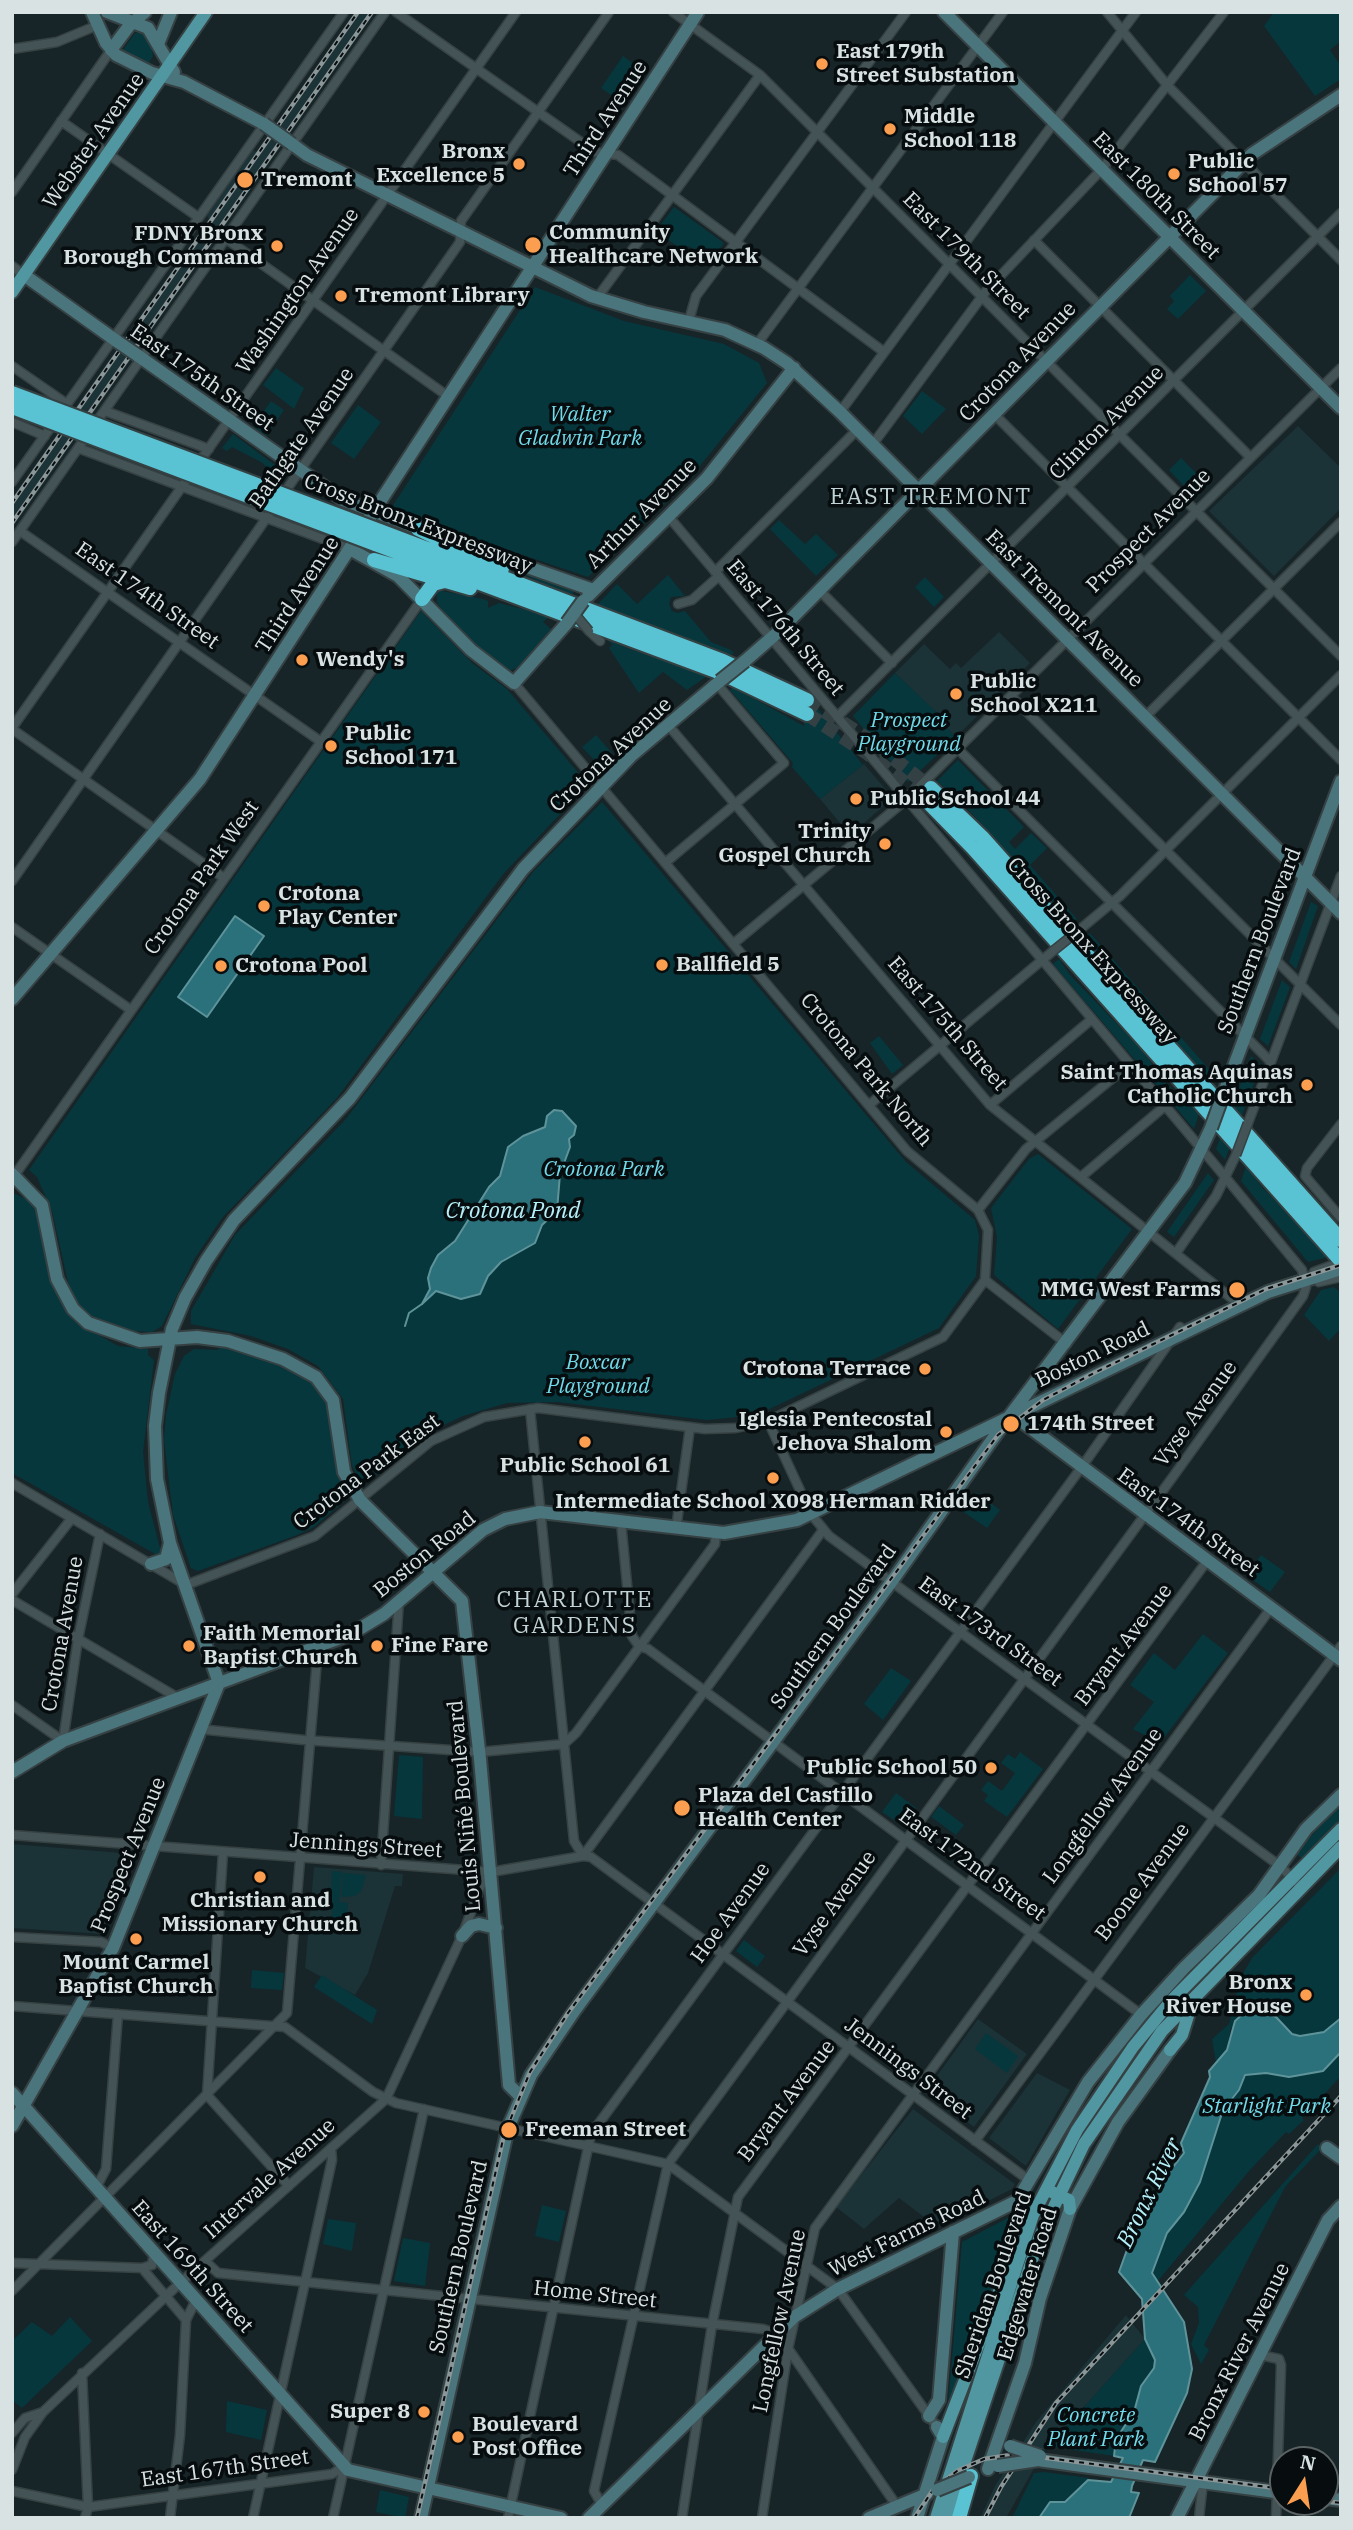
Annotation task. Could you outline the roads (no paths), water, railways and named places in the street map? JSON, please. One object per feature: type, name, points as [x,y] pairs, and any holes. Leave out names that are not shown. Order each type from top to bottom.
[{"type":"highway","name":"Cross Bronx Expressway","points":[[12,393],[557,605],[807,707]]},
{"type":"highway","name":"Cross Bronx Expressway","points":[[12,407],[377,537]]},
{"type":"highway","points":[[418,529],[557,605]]},
{"type":"highway","points":[[374,560],[444,581],[557,605]]},
{"type":"highway","points":[[422,598],[433,584],[444,581]]},
{"type":"highway","name":"Cross Bronx Expressway","points":[[1339,1270],[926,792],[982,837],[1341,1240]]},
{"type":"highway","points":[[959,2518],[970,2476]]},
{"type":"main road","points":[[92,12],[111,50],[135,16]]},
{"type":"main road","points":[[107,12],[135,16],[151,30],[166,71]]},
{"type":"main road","points":[[158,44],[171,12]]},
{"type":"main road","name":"Webster Avenue","points":[[12,292],[206,12]]},
{"type":"main road","name":"Third Avenue","points":[[12,999],[200,779],[698,12]]},
{"type":"main road","name":"East 180th Street","points":[[944,12],[1341,408]]},
{"type":"main road","name":"East Tremont Avenue","points":[[111,50],[166,71],[264,124],[307,155],[597,298],[644,312],[725,330],[757,344],[794,368],[1341,913]]},
{"type":"main road","name":"Crotona Avenue","points":[[186,1585],[162,1515],[155,1447],[156,1412],[169,1340],[191,1288],[234,1220],[345,1105],[506,890],[601,787],[668,725],[771,638],[1244,163],[1341,95]]},
{"type":"main road","name":"East 175th Street","points":[[24,275],[343,500],[418,529]]},
{"type":"main road","name":"Arthur Avenue","points":[[514,683],[593,590],[707,478],[794,368]]},
{"type":"main road","points":[[418,529],[593,590]]},
{"type":"main road","name":"Crotona Park North","points":[[350,549],[374,560],[398,576],[471,650],[514,683]]},
{"type":"main road","name":"Southern Boulevard","points":[[421,2518],[508,2128],[531,2075],[1000,1429],[1067,1344],[1188,1178],[1211,1128],[1341,781]]},
{"type":"main road","name":"Louis Niñé Boulevard","points":[[13,1176],[42,1205],[57,1279],[79,1317],[92,1325],[129,1338],[169,1340],[197,1337],[241,1344],[283,1359],[316,1377],[333,1400],[344,1472],[360,1500],[458,1597],[464,1610],[480,1752],[509,2085],[520,2096]]},
{"type":"main road","name":"Boston Road","points":[[12,1772],[63,1741],[318,1648],[364,1627],[490,1525],[511,1517],[540,1512],[676,1530],[716,1532],[763,1528],[811,1514],[957,1443],[985,1426],[1029,1408],[1176,1332],[1305,1280],[1339,1270]]},
{"type":"main road","points":[[1029,1408],[1036,1396],[1038,1382]]},
{"type":"main road","name":"East 174th Street","points":[[1013,1415],[1144,1515],[1339,1654]]},
{"type":"main road","points":[[957,1443],[1000,1429]]},
{"type":"main road","points":[[151,1564],[166,1559],[170,1543]]},
{"type":"main road","points":[[186,1585],[219,1683]]},
{"type":"main road","name":"Prospect Avenue","points":[[12,2126],[113,1948],[219,1683]]},
{"type":"main road","name":"West Farms Road","points":[[589,2518],[794,2317],[838,2289],[1014,2203],[1030,2181],[1088,2082],[1141,2014],[1259,1895],[1306,1829],[1341,1794]]},
{"type":"main road","name":"Sheridan Boulevard","points":[[1157,2027],[1199,1991],[1297,1883],[1341,1829]]},
{"type":"main road","name":"Sheridan Boulevard","points":[[936,2518],[1033,2215],[1052,2192],[1157,2027],[1297,1883],[1341,1847]]},
{"type":"main road","points":[[461,1936],[471,1926],[479,1924],[496,1928]]},
{"type":"main road","points":[[1170,2050],[1180,2037],[1187,2013],[1199,1991]]},
{"type":"main road","points":[[507,2049],[518,2068],[531,2075]]},
{"type":"main road","name":"Edgewater Road","points":[[993,2467],[1004,2444],[1043,2288],[1070,2209],[1123,2113],[1170,2050]]},
{"type":"main road","name":"East 169th Street","points":[[12,2094],[344,2466]]},
{"type":"main road","points":[[1327,2148],[1341,2158]]},
{"type":"main road","points":[[1052,2192],[1069,2200],[1070,2209]]},
{"type":"main road","name":"Sheridan Boulevard","points":[[946,2518],[1052,2192]]},
{"type":"main road","name":"Bronx River Avenue","points":[[1177,2518],[1199,2481],[1328,2220],[1341,2206]]},
{"type":"main road","points":[[917,2518],[940,2432],[1006,2271],[1033,2215]]},
{"type":"main road","points":[[929,2416],[939,2400],[953,2232]]},
{"type":"main road","points":[[1004,2444],[1042,2459],[1269,2491]]},
{"type":"main road","points":[[869,2518],[993,2467],[1042,2459]]},
{"type":"main road","points":[[344,2466],[354,2472],[509,2512],[561,2518]]},
{"type":"street","points":[[14,477],[116,340],[198,217],[344,12]]},
{"type":"street","points":[[12,542],[104,411],[139,356],[385,12]]},
{"type":"street","points":[[396,12],[595,152],[618,155],[884,352]]},
{"type":"street","name":"Washington Avenue","points":[[12,729],[516,12]]},
{"type":"street","name":"Bathgate Avenue","points":[[12,881],[460,242],[461,220],[609,12]]},
{"type":"street","name":"East 179th Street","points":[[673,12],[760,75],[1341,656]]},
{"type":"street","points":[[688,320],[694,298],[906,12]]},
{"type":"street","points":[[757,344],[1003,12]]},
{"type":"street","points":[[1107,12],[1167,85],[1341,260]]},
{"type":"street","points":[[841,412],[1136,12]]},
{"type":"street","points":[[873,444],[981,297],[1102,169],[1224,12]]},
{"type":"street","points":[[12,49],[57,41],[98,26]]},
{"type":"street","points":[[12,192],[111,50]]},
{"type":"street","points":[[597,298],[760,75]]},
{"type":"street","points":[[61,121],[198,217]]},
{"type":"street","name":"Clinton Avenue","points":[[837,717],[1341,213]]},
{"type":"street","points":[[225,238],[449,397]]},
{"type":"street","points":[[1034,240],[1250,457]]},
{"type":"street","name":"East 175th Street","points":[[12,266],[24,275]]},
{"type":"street","points":[[12,366],[67,404]]},
{"type":"street","name":"Prospect Avenue","points":[[733,944],[907,799],[1341,368]]},
{"type":"street","points":[[104,411],[209,449]]},
{"type":"street","points":[[994,414],[1341,760]]},
{"type":"street","points":[[12,422],[45,436]]},
{"type":"street","points":[[678,604],[692,600],[858,429]]},
{"type":"street","points":[[78,449],[350,549]]},
{"type":"street","name":"East 176th Street","points":[[669,517],[1226,1178],[1305,1280]]},
{"type":"street","points":[[1145,717],[1341,522]]},
{"type":"street","name":"East 174th Street","points":[[20,531],[320,741]]},
{"type":"street","points":[[819,590],[892,663]]},
{"type":"street","name":"Crotona Park West","points":[[13,1176],[422,598]]},
{"type":"street","points":[[570,618],[600,641]]},
{"type":"street","points":[[869,1105],[1112,903],[1341,675]]},
{"type":"street","name":"Crotona Park North","points":[[514,683],[921,1165],[978,1210]]},
{"type":"street","points":[[665,863],[784,763],[719,683]]},
{"type":"street","points":[[1011,696],[1341,1026]]},
{"type":"street","name":"East 175th Street","points":[[668,725],[990,1105],[1240,1305]]},
{"type":"street","points":[[12,729],[224,878]]},
{"type":"street","points":[[958,749],[1271,1062]]},
{"type":"street","points":[[1176,1253],[1226,1178],[1341,876]]},
{"type":"street","points":[[12,927],[131,1010]]},
{"type":"street","points":[[990,1105],[1092,1019]]},
{"type":"street","points":[[1067,1344],[985,1280],[988,1230],[978,1210],[1026,1149],[1130,1064]]},
{"type":"street","points":[[1081,1177],[1165,1106]]},
{"type":"street","points":[[1341,1124],[1307,1168],[1305,1176],[1341,1218]]},
{"type":"street","name":"Crotona Park East","points":[[186,1585],[306,1541],[421,1449],[449,1431],[484,1417],[530,1409],[690,1427],[736,1428],[768,1421],[943,1337],[985,1280]]},
{"type":"street","name":"Vyse Avenue","points":[[603,2505],[594,2491],[668,2164],[1303,1296],[1305,1280]]},
{"type":"street","name":"Hoe Avenue","points":[[509,2512],[592,2134],[1081,1468],[1176,1332]]},
{"type":"street","points":[[530,1409],[574,1841],[583,1856],[823,1530]]},
{"type":"street","name":"East 173rd Street","points":[[768,1421],[811,1514],[823,1530],[1280,1866],[1297,1883]]},
{"type":"street","points":[[676,1530],[690,1427]]},
{"type":"street","points":[[12,1483],[186,1585]]},
{"type":"street","points":[[12,1594],[72,1518]]},
{"type":"street","points":[[621,1522],[632,1636],[639,1646]]},
{"type":"street","points":[[199,1729],[311,1741],[480,1752],[564,1744],[571,1739],[715,1544],[716,1532]]},
{"type":"street","name":"Crotona Avenue","points":[[63,1741],[78,1639],[100,1534]]},
{"type":"street","name":"Bryant Avenue","points":[[682,2518],[712,2325],[738,2197],[1208,1561]]},
{"type":"street","points":[[12,1600],[180,1699]]},
{"type":"street","points":[[381,1865],[399,1600]]},
{"type":"street","name":"Longfellow Avenue","points":[[762,2518],[788,2349],[815,2228],[1271,1608]]},
{"type":"street","name":"East 172nd Street","points":[[639,1646],[648,1649],[1095,1979],[1170,2039],[1170,2050]]},
{"type":"street","points":[[12,2291],[100,2193],[207,2095],[287,2013],[318,1648]]},
{"type":"street","name":"Boone Avenue","points":[[975,2141],[1339,1654]]},
{"type":"street","points":[[12,1704],[63,1741]]},
{"type":"street","name":"Jennings Street","points":[[12,1836],[491,1872],[583,1856],[592,1857],[1030,2181]]},
{"type":"street","points":[[223,1852],[207,2095],[289,2186]]},
{"type":"street","name":"Intervale Avenue","points":[[12,2470],[25,2437],[43,2412],[82,2373],[386,2099],[461,1936],[483,1880],[491,1872]]},
{"type":"street","points":[[12,1937],[101,1942],[113,1948]]},
{"type":"street","points":[[12,2006],[276,2025],[289,2029],[386,2099],[668,2164],[838,2289],[940,2432]]},
{"type":"street","points":[[100,2193],[106,2169],[118,2014]]},
{"type":"street","points":[[332,2518],[424,2109]]},
{"type":"street","points":[[253,2518],[329,2175],[331,2148]]},
{"type":"street","points":[[312,2165],[329,2175]]},
{"type":"street","points":[[12,2263],[142,2268],[152,2265],[154,2253]]},
{"type":"street","name":"Home Street","points":[[205,2261],[218,2273],[763,2329],[778,2334]]},
{"type":"street","points":[[142,2268],[186,2320]]},
{"type":"street","points":[[170,2518],[175,2496],[186,2320],[196,2300]]},
{"type":"street","points":[[778,2334],[897,2506]]},
{"type":"street","points":[[1260,2354],[1279,2360],[1281,2365],[1280,2446]]},
{"type":"street","points":[[82,2373],[88,2507],[85,2518]]},
{"type":"street","points":[[12,2433],[25,2418],[43,2412]]},
{"type":"street","name":"East 167th Street","points":[[12,2491],[88,2507],[332,2474],[344,2466]]},
{"type":"street","points":[[1199,2481],[1199,2518]]},
{"type":"water","name":"Crotona Pool","points":[[235,916],[264,936],[207,1017],[178,997]]},
{"type":"water","name":"Crotona Pond","points":[[554,1110],[562,1111],[576,1126],[574,1135],[569,1139],[570,1147],[560,1174],[557,1211],[542,1225],[535,1243],[501,1262],[488,1276],[480,1294],[461,1299],[436,1291],[422,1304],[430,1289],[428,1278],[438,1255],[455,1241],[489,1187],[500,1176],[508,1147],[523,1136],[545,1127],[547,1116]]},
{"type":"water","points":[[1261,2011],[1276,2017],[1292,2034],[1300,2036],[1324,2032],[1341,2018],[1341,2052],[1323,2071],[1289,2077],[1266,2073],[1245,2075],[1239,2090],[1223,2110],[1200,2182],[1184,2212],[1167,2233],[1152,2273],[1184,2322],[1192,2369],[1187,2393],[1155,2462],[1143,2460],[1132,2486],[1131,2492],[1139,2493],[1129,2518],[1039,2518],[1050,2502],[1065,2502],[1088,2480],[1111,2482],[1123,2458],[1114,2456],[1116,2439],[1134,2412],[1141,2386],[1154,2368],[1155,2360],[1145,2339],[1142,2299],[1119,2272],[1128,2247],[1162,2181],[1184,2153],[1181,2143],[1210,2077],[1209,2071],[1227,2050],[1235,2021],[1245,2012]]},
{"type":"waterway","points":[[405,1326],[409,1313],[422,1304]]},
{"type":"tunnel","points":[[807,700],[874,743],[931,788]]},
{"type":"tunnel","points":[[807,714],[867,753],[922,796]]},
{"type":"railway","points":[[12,503],[358,12]]},
{"type":"railway","points":[[12,523],[372,12]]},
{"type":"railway","points":[[417,2518],[504,2135],[530,2072],[568,2013],[998,1435],[1043,1400],[1094,1373],[1266,1289],[1341,1265]]},
{"type":"railway","points":[[985,2518],[1001,2487],[1056,2403],[1341,2096]]},
{"type":"railway","points":[[914,2518],[933,2490],[957,2471],[984,2459],[1017,2454],[1269,2487]]},
{"type":"place","name":"East 179th Street Substation","points":[[822,64]]},
{"type":"place","name":"Middle School 118","points":[[890,129]]},
{"type":"place","name":"Bronx Excellence 5","points":[[519,164]]},
{"type":"place","name":"Public School 57","points":[[1174,174]]},
{"type":"place","name":"Tremont","points":[[245,180]]},
{"type":"place","name":"Community Healthcare Network","points":[[533,245]]},
{"type":"place","name":"FDNY Bronx Borough Command","points":[[277,246]]},
{"type":"place","name":"Tremont Library","points":[[341,296]]},
{"type":"place","name":"Wendy's","points":[[302,660]]},
{"type":"place","name":"Public School X211","points":[[956,694]]},
{"type":"place","name":"Public School 171","points":[[331,746]]},
{"type":"place","name":"Public School 44","points":[[856,799]]},
{"type":"place","name":"Trinity Gospel Church","points":[[885,844]]},
{"type":"place","name":"Crotona Play Center","points":[[264,906]]},
{"type":"place","name":"Ballfield 5","points":[[662,965]]},
{"type":"place","name":"Crotona Pool","points":[[221,966]]},
{"type":"place","name":"Saint Thomas Aquinas Catholic Church","points":[[1307,1085]]},
{"type":"place","name":"MMG West Farms","points":[[1237,1290]]},
{"type":"place","name":"Crotona Terrace","points":[[925,1369]]},
{"type":"place","name":"174th Street","points":[[1011,1424]]},
{"type":"place","name":"Iglesia Pentecostal Jehova Shalom","points":[[946,1432]]},
{"type":"place","name":"Public School 61","points":[[585,1442]]},
{"type":"place","name":"Intermediate School X098 Herman Ridder","points":[[773,1478]]},
{"type":"place","name":"Faith Memorial Baptist Church","points":[[189,1646]]},
{"type":"place","name":"Fine Fare","points":[[377,1646]]},
{"type":"place","name":"Public School 50","points":[[991,1768]]},
{"type":"place","name":"Plaza del Castillo Health Center","points":[[682,1808]]},
{"type":"place","name":"Christian and Missionary Church","points":[[260,1877]]},
{"type":"place","name":"Mount Carmel Baptist Church","points":[[136,1939]]},
{"type":"place","name":"Bronx River House","points":[[1306,1995]]},
{"type":"place","name":"Freeman Street","points":[[509,2130]]},
{"type":"place","name":"Super 8","points":[[424,2412]]},
{"type":"place","name":"Boulevard Post Office","points":[[458,2437]]},
{"type":"district","name":"EAST TREMONT","points":[[931,497]]},
{"type":"district","name":"CHARLOTTE GARDENS","points":[[575,1613]]},
{"type":"park label","name":"Walter Gladwin Park","points":[[580,427]]},
{"type":"park label","name":"Prospect Playground","points":[[909,733]]},
{"type":"park label","name":"Crotona Park","points":[[604,1170]]},
{"type":"park label","name":"Boxcar Playground","points":[[598,1375]]},
{"type":"park label","name":"Starlight Park","points":[[1267,2107]]},
{"type":"park label","name":"Concrete Plant Park","points":[[1096,2428]]},
{"type":"water label","name":"Bronx River","points":[[1150,2193]]}]
